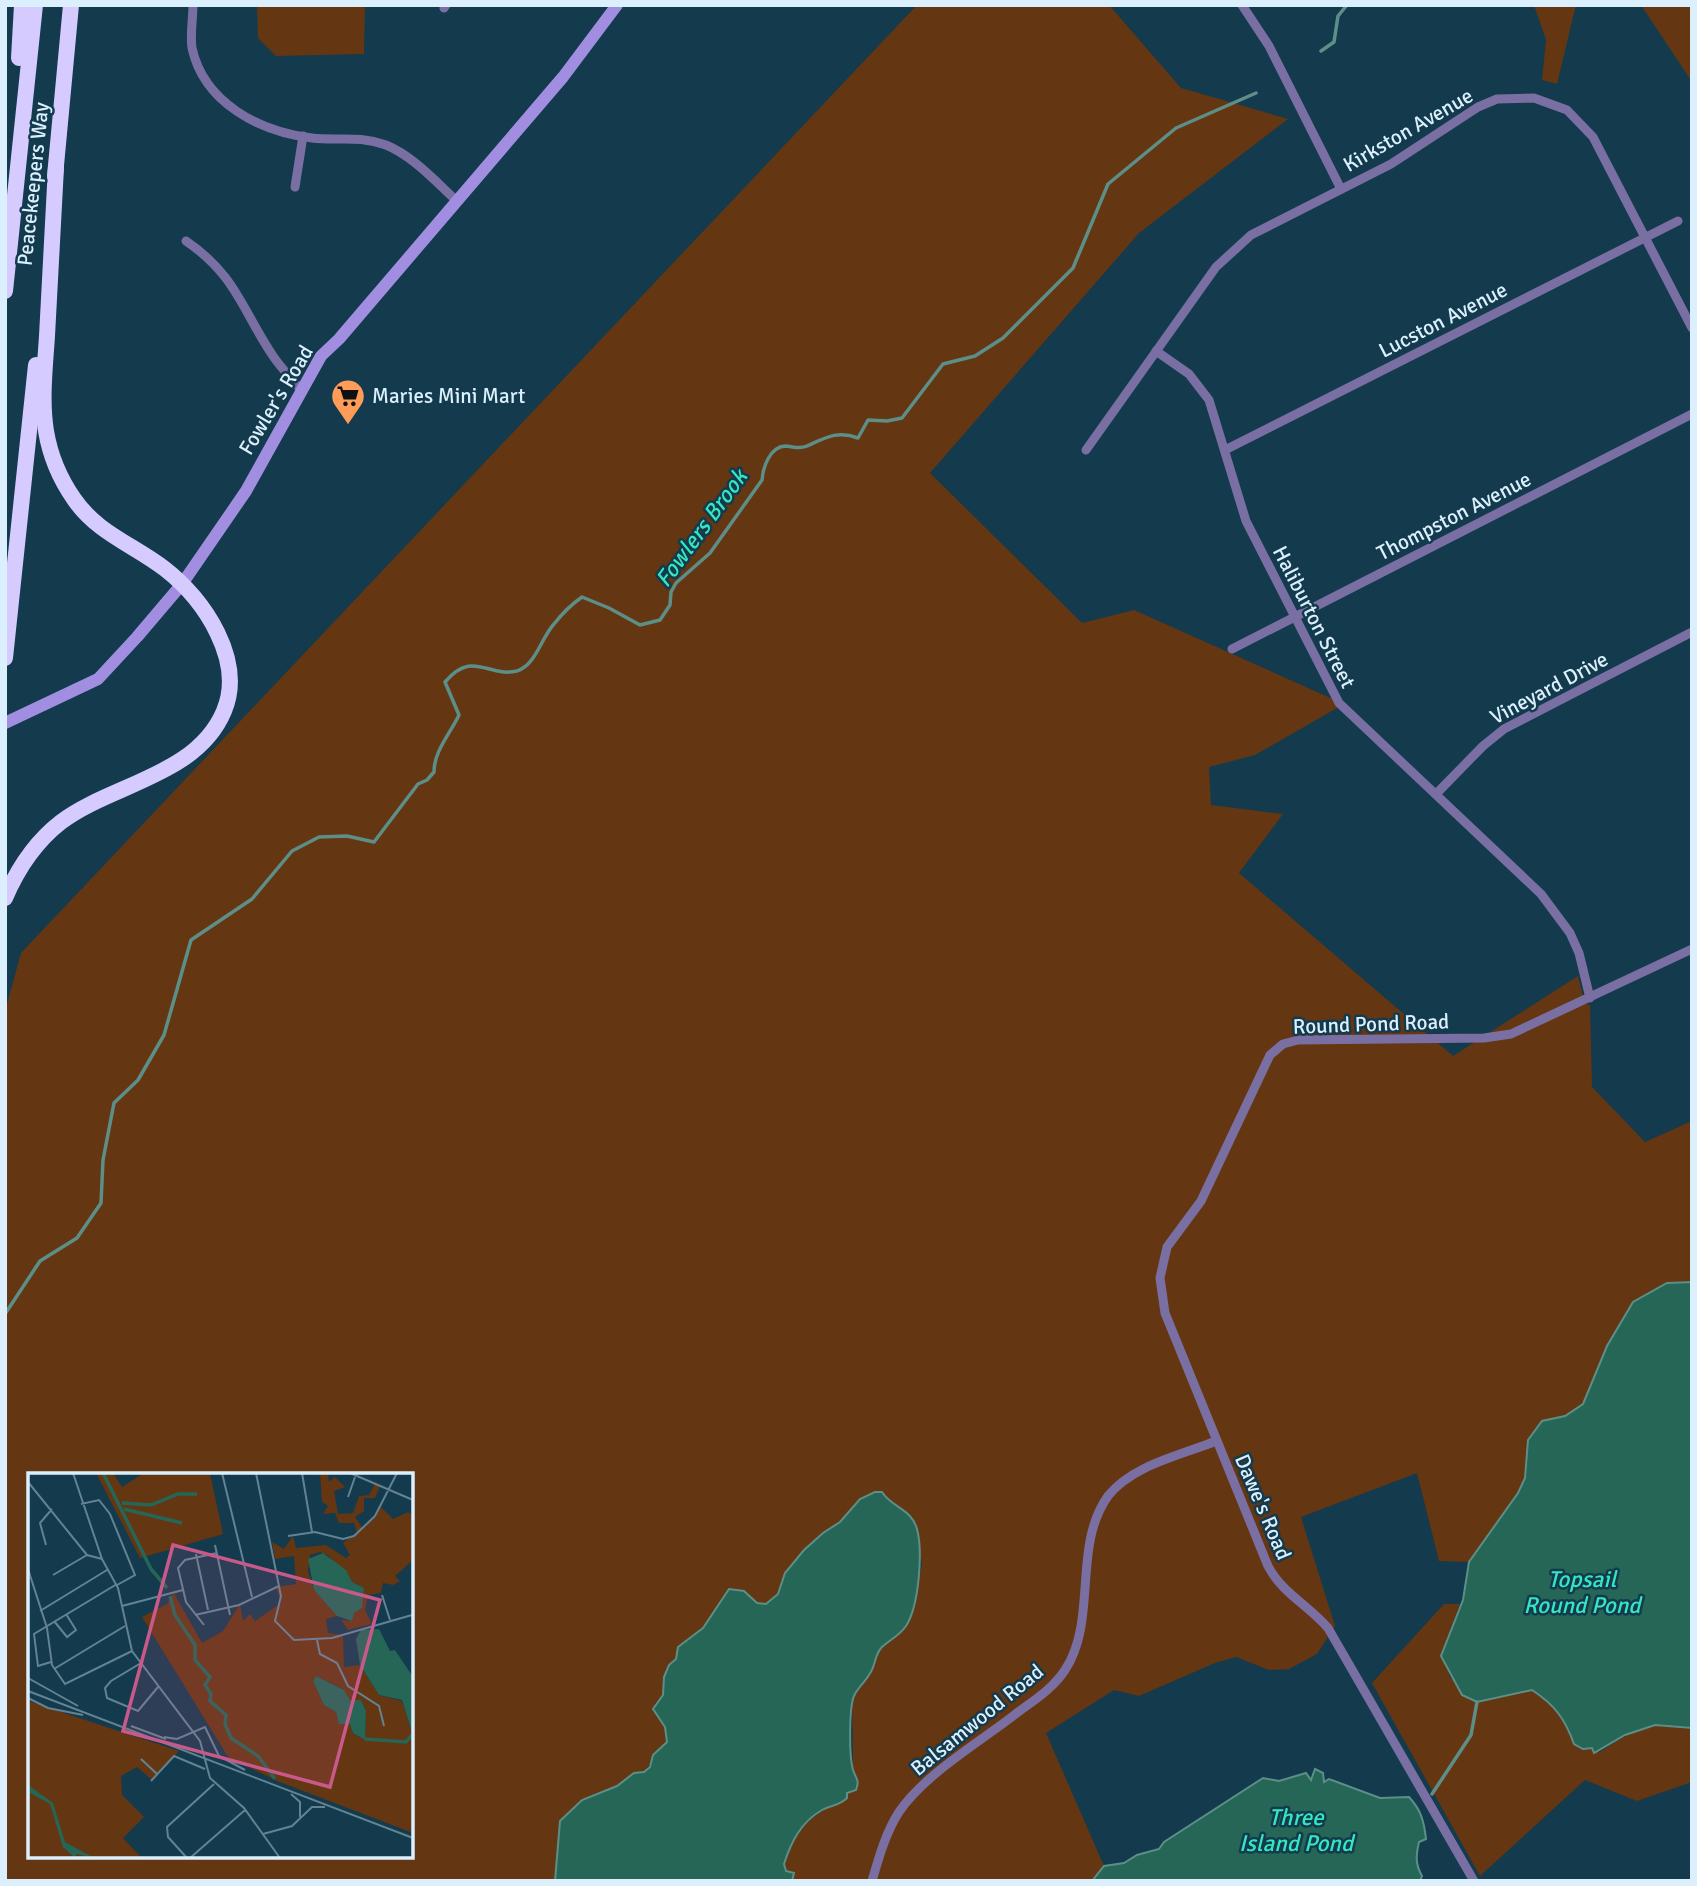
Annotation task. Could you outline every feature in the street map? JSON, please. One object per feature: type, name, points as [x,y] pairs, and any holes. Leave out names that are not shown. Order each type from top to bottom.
[{"type":"highway","points":[[18,166],[22,5]]},
{"type":"highway","name":"Peacekeepers Way","points":[[5,290],[35,5]]},
{"type":"highway","name":"Peacekeepers Way","points":[[5,658],[71,5]]},
{"type":"highway","points":[[5,898],[29,853],[62,821],[173,764],[194,750],[213,731],[224,711],[229,691],[230,671],[212,626],[181,584],[165,569],[91,520],[63,482],[53,458],[44,406],[56,167]]},
{"type":"street","points":[[193,5],[192,47],[206,83],[237,113],[275,130],[303,136],[353,136],[388,146],[422,169],[457,201]]},
{"type":"street","name":"Fowler's Road","points":[[5,723],[99,679],[181,584],[246,491],[321,356],[339,339],[563,77],[617,5]]},
{"type":"street","points":[[1242,5],[1269,46],[1341,189]]},
{"type":"street","name":"Kirkston Avenue","points":[[1086,450],[1216,267],[1239,244],[1391,164],[1478,107],[1506,98],[1534,97],[1559,106],[1581,121],[1598,145],[1692,328]]},
{"type":"street","points":[[295,187],[303,136]]},
{"type":"street","name":"Lucston Avenue","points":[[1224,450],[1678,221]]},
{"type":"street","points":[[186,242],[212,259],[246,307],[274,357],[301,390]]},
{"type":"street","name":"Haliburton Street","points":[[1156,351],[1189,374],[1203,390],[1246,521],[1339,704],[1519,872],[1558,915],[1579,953],[1590,998]]},
{"type":"street","name":"Thompston Avenue","points":[[1233,649],[1692,414]]},
{"type":"street","name":"Vineyard Drive","points":[[1437,793],[1483,746],[1504,729],[1692,632]]},
{"type":"street","name":"Round Pond Road","points":[[1162,1262],[1175,1234],[1201,1201],[1270,1055],[1283,1044],[1317,1039],[1484,1038],[1511,1034],[1692,949]]},
{"type":"street","name":"Dawe's Road","points":[[1162,1262],[1161,1295],[1165,1313],[1276,1581],[1328,1628],[1474,1881]]},
{"type":"street","name":"Balsamwood Road","points":[[872,1881],[890,1827],[908,1799],[1046,1691],[1066,1668],[1077,1639],[1091,1539],[1108,1497],[1117,1486],[1140,1471],[1216,1441]]},
{"type":"shaded area","points":[[257,5],[365,5],[364,54],[276,56],[258,38]]},
{"type":"shaded area","points":[[917,5],[1109,5],[1181,88],[1288,119],[1139,233],[930,473],[1082,623],[1134,610],[1344,704],[1255,755],[1209,767],[1211,805],[1283,814],[1239,873],[1453,1056],[1578,976],[1584,1000],[1590,1006],[1592,1087],[1645,1142],[1692,1121],[1692,1282],[1662,1286],[1633,1302],[1607,1346],[1583,1404],[1565,1416],[1541,1425],[1529,1440],[1525,1478],[1518,1493],[1469,1562],[1439,1561],[1417,1473],[1301,1517],[1335,1626],[1317,1654],[1289,1669],[1269,1670],[1236,1657],[1215,1663],[1139,1696],[1114,1690],[1046,1733],[1104,1866],[1092,1881],[792,1881],[784,1864],[794,1840],[816,1815],[847,1793],[853,1763],[852,1699],[871,1674],[874,1657],[881,1647],[900,1633],[908,1622],[922,1565],[916,1527],[910,1515],[890,1503],[882,1492],[860,1499],[840,1522],[823,1533],[791,1565],[785,1573],[778,1594],[765,1604],[757,1603],[746,1596],[721,1602],[704,1628],[678,1647],[664,1695],[655,1704],[667,1742],[644,1772],[634,1773],[617,1786],[587,1797],[559,1839],[555,1881],[5,1881],[5,1011],[21,953]]},
{"type":"shaded area","points":[[1534,5],[1576,5],[1557,84],[1542,80],[1546,40]]},
{"type":"shaded area","points":[[1641,5],[1692,5],[1692,82]]},
{"type":"shaded area","points":[[1444,1604],[1460,1604],[1442,1652],[1450,1677],[1477,1702],[1532,1690],[1558,1713],[1574,1744],[1600,1752],[1643,1728],[1665,1725],[1692,1728],[1692,1782],[1637,1801],[1585,1780],[1480,1876],[1372,1683]]},
{"type":"water","name":"Topsail Round Pond","points":[[1692,1282],[1692,1728],[1655,1725],[1625,1735],[1594,1753],[1592,1748],[1583,1749],[1574,1744],[1558,1713],[1532,1690],[1477,1702],[1462,1695],[1441,1656],[1463,1600],[1469,1562],[1518,1493],[1525,1478],[1528,1440],[1542,1421],[1565,1416],[1583,1404],[1607,1346],[1633,1302],[1667,1283]]},
{"type":"water","points":[[875,1492],[882,1492],[906,1512],[917,1529],[920,1565],[917,1593],[906,1626],[879,1650],[871,1672],[854,1696],[850,1744],[853,1770],[858,1782],[856,1790],[847,1793],[847,1798],[841,1803],[825,1808],[808,1820],[798,1833],[784,1864],[786,1871],[794,1873],[792,1881],[555,1881],[560,1821],[582,1800],[617,1786],[634,1773],[644,1772],[650,1767],[653,1755],[667,1742],[665,1727],[653,1709],[663,1695],[664,1677],[669,1665],[676,1659],[678,1647],[703,1628],[729,1589],[744,1591],[757,1603],[766,1604],[778,1594],[785,1573],[804,1550],[840,1522],[860,1499]]},
{"type":"water","name":"Three Island Pond","points":[[1315,1769],[1323,1773],[1324,1782],[1329,1779],[1380,1798],[1409,1797],[1419,1811],[1426,1839],[1419,1842],[1417,1851],[1417,1863],[1422,1876],[1420,1881],[1092,1881],[1104,1866],[1124,1863],[1137,1855],[1159,1849],[1164,1842],[1263,1778],[1279,1781],[1306,1773],[1311,1780]]},
{"type":"waterway","name":"Fowlers Brook","points":[[1321,51],[1334,42],[1338,16],[1347,5]]},
{"type":"waterway","name":"Fowlers Brook","points":[[5,1314],[40,1261],[77,1238],[101,1203],[103,1160],[114,1103],[138,1080],[164,1035],[191,940],[252,899],[292,851],[319,837],[347,836],[374,842],[418,784],[427,780],[434,772],[440,750],[459,715],[445,682],[455,672],[472,666],[507,672],[524,668],[534,657],[549,630],[582,597],[640,625],[660,620],[670,605],[671,592],[676,583],[710,553],[762,480],[766,464],[775,450],[785,446],[804,447],[837,435],[858,438],[868,420],[887,421],[902,418],[943,364],[975,356],[1003,338],[1073,268],[1108,184],[1176,128],[1256,93]]},
{"type":"waterway","points":[[1432,1794],[1471,1735],[1477,1702]]},
{"type":"place","name":"Maries Mini Mart","points":[[348,426]]}]
